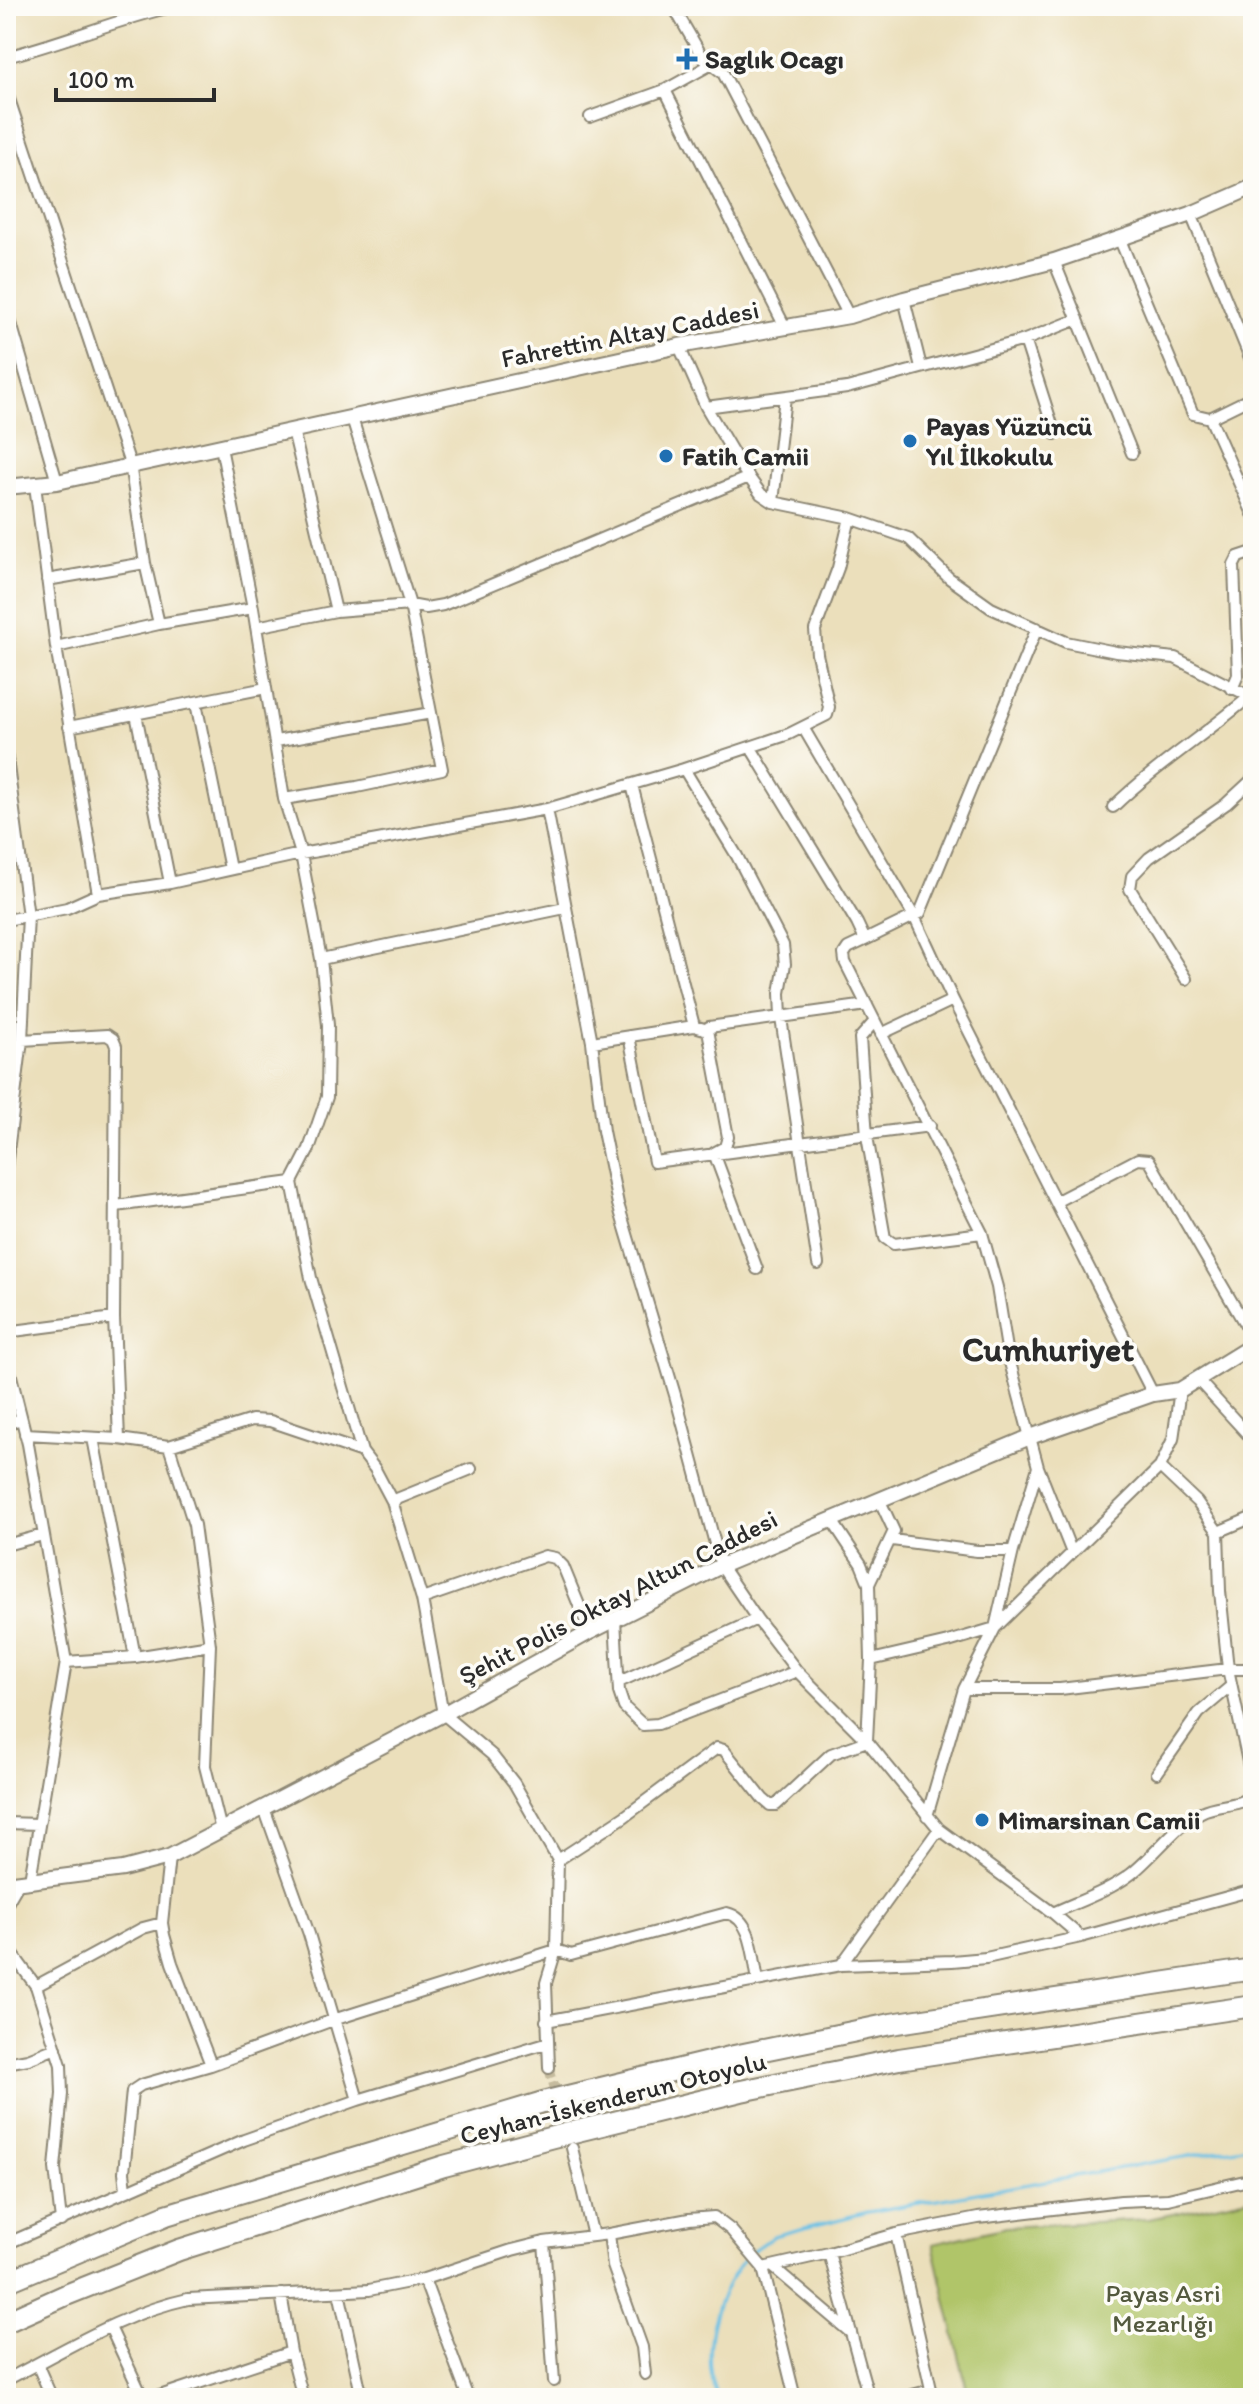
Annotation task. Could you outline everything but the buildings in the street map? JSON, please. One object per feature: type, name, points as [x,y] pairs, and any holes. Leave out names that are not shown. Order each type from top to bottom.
[{"type":"highway","name":"Ceyhan-İskenderun Otoyolu","points":[[6,2282],[166,2215],[543,2102],[734,2056],[891,2024],[1253,1969]]},
{"type":"highway","name":"Ceyhan-İskenderun Otoyolu","points":[[6,2322],[179,2250],[444,2166],[553,2137],[741,2091],[899,2059],[1253,2006]]},
{"type":"street","points":[[6,57],[144,9],[175,6]]},
{"type":"street","points":[[673,6],[703,58],[723,73],[849,316]]},
{"type":"street","points":[[590,117],[665,90],[710,65]]},
{"type":"street","points":[[6,90],[130,464],[145,563],[159,624]]},
{"type":"street","points":[[665,90],[786,329]]},
{"type":"street","name":"Fahrettin Altay Caddesi","points":[[6,487],[57,482],[679,346],[849,316],[1120,240],[1253,187]]},
{"type":"street","points":[[1191,214],[1253,365]]},
{"type":"street","points":[[1120,240],[1193,414],[1210,418],[1253,397]]},
{"type":"street","points":[[1054,261],[1132,453]]},
{"type":"street","points":[[904,299],[921,367]]},
{"type":"street","points":[[6,306],[57,482]]},
{"type":"street","points":[[706,407],[847,388],[1025,340],[1078,319]]},
{"type":"street","points":[[1025,340],[1055,434]]},
{"type":"street","points":[[679,346],[706,407],[749,477],[761,494],[773,502],[850,518],[908,538],[949,578],[991,608],[1066,642],[1127,654],[1175,658],[1251,698],[1136,785],[1113,807]]},
{"type":"street","points":[[773,502],[785,397]]},
{"type":"street","points":[[284,799],[442,769],[410,605],[352,418]]},
{"type":"street","points":[[1210,418],[1253,514]]},
{"type":"street","points":[[293,430],[336,611]]},
{"type":"street","points":[[221,447],[253,608],[284,799],[301,854],[321,959],[328,1038],[327,1097],[309,1149],[292,1182],[311,1278],[362,1452],[392,1501],[422,1599],[443,1714],[492,1755],[514,1783],[558,1860],[556,1950],[546,1983],[549,2068]]},
{"type":"street","points":[[256,627],[336,611],[443,605],[749,477]]},
{"type":"street","points":[[35,485],[56,647],[98,894]]},
{"type":"street","points":[[6,920],[67,908],[98,894],[170,883],[301,854],[547,809],[684,769],[804,729],[827,715],[829,707],[815,630],[838,568],[850,518]]},
{"type":"street","points":[[1232,689],[1238,675],[1234,565],[1238,557],[1253,552]]},
{"type":"street","points":[[47,580],[145,563]]},
{"type":"street","points":[[56,647],[159,624],[253,608]]},
{"type":"street","points":[[1037,628],[920,913],[848,948],[844,954],[845,962],[982,1233],[997,1287],[1008,1355],[1038,1467],[1072,1553]]},
{"type":"street","points":[[69,727],[266,688]]},
{"type":"street","points":[[196,703],[230,869]]},
{"type":"street","points":[[276,741],[431,713]]},
{"type":"street","points":[[136,714],[170,883]]},
{"type":"street","points":[[804,729],[915,918],[953,1000],[1153,1394]]},
{"type":"street","points":[[751,748],[841,894],[865,940]]},
{"type":"street","points":[[6,751],[28,916],[22,1040],[6,1167]]},
{"type":"street","points":[[684,769],[737,856],[783,945],[785,964],[780,993],[781,1018],[818,1264]]},
{"type":"street","points":[[1186,979],[1130,889],[1132,876],[1149,858],[1226,804],[1253,779]]},
{"type":"street","points":[[632,785],[694,1026]]},
{"type":"street","points":[[547,809],[592,1042],[603,1131],[618,1204],[675,1395],[721,1566],[797,1671],[867,1741],[939,1829],[1081,1937]]},
{"type":"street","points":[[321,959],[565,908]]},
{"type":"street","points":[[881,1034],[953,1000]]},
{"type":"street","points":[[708,1030],[709,1027],[867,1005]]},
{"type":"street","points":[[875,1021],[860,1038],[867,1136],[883,1233],[887,1241],[894,1244],[982,1233]]},
{"type":"street","points":[[592,1042],[694,1026],[708,1030]]},
{"type":"street","points":[[708,1030],[728,1137],[725,1147],[714,1153]]},
{"type":"street","points":[[22,1040],[107,1035],[116,1046],[114,1318],[119,1439]]},
{"type":"street","points":[[629,1036],[654,1162],[930,1126]]},
{"type":"street","points":[[6,1063],[18,1063]]},
{"type":"street","points":[[714,1153],[757,1269]]},
{"type":"street","points":[[1057,1201],[1138,1159],[1149,1160],[1253,1338]]},
{"type":"street","points":[[116,1206],[292,1182]]},
{"type":"street","points":[[6,1332],[114,1318]]},
{"type":"street","name":"Şehit Polis Oktay Altun Caddesi","points":[[19,1882],[123,1869],[169,1857],[443,1714],[590,1632],[721,1566],[1030,1437],[1153,1394],[1180,1390],[1253,1345]]},
{"type":"street","points":[[6,1356],[25,1434],[66,1662],[39,1824],[19,1882],[6,1905]]},
{"type":"street","points":[[1198,1380],[1253,1440]]},
{"type":"street","points":[[871,1660],[995,1628],[1160,1467],[1173,1439],[1180,1390]]},
{"type":"street","points":[[6,1424],[21,1419]]},
{"type":"street","points":[[25,1434],[119,1439],[169,1446],[252,1420],[270,1421],[362,1452]]},
{"type":"street","points":[[93,1438],[135,1657]]},
{"type":"street","points":[[169,1446],[194,1525],[210,1645],[205,1766],[221,1830]]},
{"type":"street","points":[[927,1816],[964,1689],[995,1628],[1013,1551],[1038,1467]]},
{"type":"street","points":[[1160,1467],[1197,1502],[1218,1532],[1228,1669],[1253,1785]]},
{"type":"street","points":[[392,1501],[471,1469]]},
{"type":"street","points":[[869,1584],[894,1531],[880,1501]]},
{"type":"street","points":[[1218,1532],[1253,1517]]},
{"type":"street","points":[[831,1519],[861,1564],[869,1584],[871,1660],[867,1741]]},
{"type":"street","points":[[6,1545],[43,1535]]},
{"type":"street","points":[[892,1540],[977,1551],[1013,1551]]},
{"type":"street","points":[[422,1599],[545,1556],[555,1558],[563,1566],[590,1632]]},
{"type":"street","points":[[615,1619],[619,1682],[624,1707],[643,1725],[658,1724],[797,1671]]},
{"type":"street","points":[[619,1682],[757,1619]]},
{"type":"street","points":[[66,1662],[135,1657],[210,1645]]},
{"type":"street","points":[[964,1689],[1060,1689],[1228,1669],[1253,1669]]},
{"type":"street","points":[[1157,1773],[1163,1760],[1187,1733],[1199,1713],[1231,1686]]},
{"type":"street","points":[[558,1860],[624,1817],[717,1748],[724,1750],[763,1799],[770,1805],[776,1805],[831,1754],[867,1741]]},
{"type":"street","points":[[1053,1913],[1131,1874],[1198,1814],[1212,1807],[1240,1803],[1253,1794]]},
{"type":"street","points":[[264,1808],[309,1934],[358,2100]]},
{"type":"street","points":[[6,1823],[39,1824]]},
{"type":"street","points":[[841,1965],[939,1829]]},
{"type":"street","points":[[169,1857],[162,1923],[172,1963],[211,2065]]},
{"type":"street","points":[[546,2021],[841,1965],[986,1958],[1081,1937],[1253,1890]]},
{"type":"street","points":[[126,2189],[124,2172],[132,2091],[141,2085],[211,2065],[333,2020],[556,1950],[571,1955],[727,1913],[740,1920],[746,1928],[758,1980]]},
{"type":"street","points":[[36,1986],[143,1928],[162,1923]]},
{"type":"street","points":[[6,1945],[36,1986],[61,2065],[62,2094],[55,2168],[61,2221]]},
{"type":"street","points":[[6,2244],[244,2140],[358,2100],[546,2043]]},
{"type":"street","points":[[6,2063],[28,2059],[56,2048]]},
{"type":"street","points":[[572,2148],[593,2236]]},
{"type":"street","points":[[768,2267],[896,2234],[978,2218],[1121,2201],[1168,2199],[1253,2179]]},
{"type":"street","points":[[6,2380],[110,2327],[161,2305],[188,2299],[369,2290],[424,2279],[544,2242],[714,2217],[731,2230],[756,2258],[851,2333]]},
{"type":"street","points":[[609,2234],[613,2266],[642,2347],[645,2374]]},
{"type":"street","points":[[896,2234],[932,2394],[901,2398]]},
{"type":"street","points":[[544,2242],[554,2381]]},
{"type":"street","points":[[829,2253],[869,2398]]},
{"type":"street","points":[[768,2267],[795,2398]]},
{"type":"street","points":[[424,2279],[468,2398]]},
{"type":"street","points":[[339,2292],[362,2398]]},
{"type":"street","points":[[281,2294],[303,2398]]},
{"type":"street","points":[[110,2327],[143,2398]]},
{"type":"street","points":[[154,2398],[291,2352]]},
{"type":"street","points":[[37,2364],[52,2398]]},
{"type":"green space","name":"Payas Asri Mezarlığı","points":[[1253,2197],[1253,2398],[969,2398],[933,2244],[1006,2227],[1149,2219]]},
{"type":"waterway","points":[[752,2251],[773,2236],[868,2212],[1253,2145]]},
{"type":"waterway","points":[[717,2398],[709,2361],[713,2324],[726,2288],[747,2256]]},
{"type":"tunnel","points":[[549,2068],[568,2134]]},
{"type":"place","name":"Saglık Ocagı","points":[[687,59]]},
{"type":"place","name":"Payas Yüzüncü Yıl İlkokulu","points":[[910,441]]},
{"type":"place","name":"Fatih Camii","points":[[666,456]]},
{"type":"place","name":"Mimarsinan Camii","points":[[982,1820]]},
{"type":"district","name":"Cumhuriyet","points":[[1048,1349]]}]
